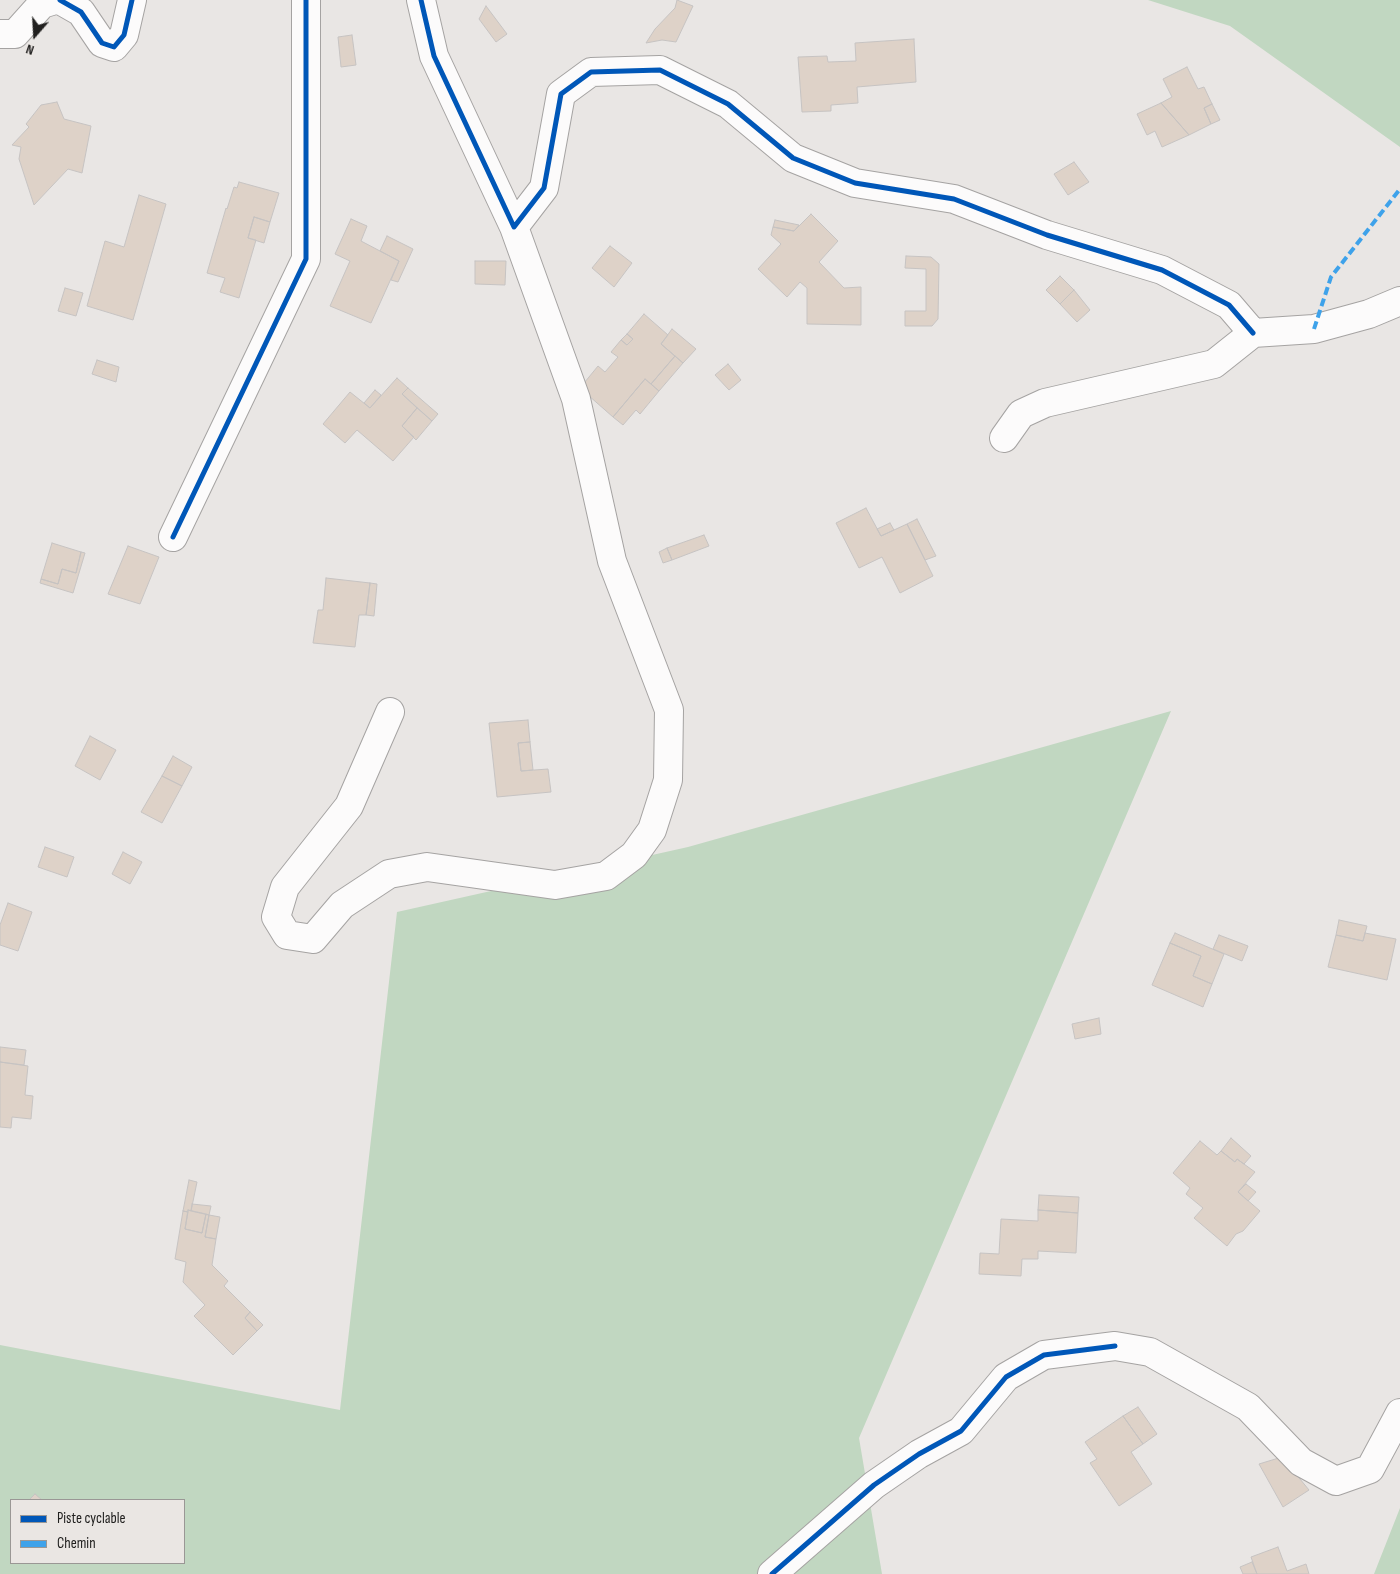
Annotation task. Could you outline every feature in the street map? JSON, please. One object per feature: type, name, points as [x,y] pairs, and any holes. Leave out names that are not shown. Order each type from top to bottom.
[{"type":"street","points":[[1,40],[14,34],[42,4],[56,0]]},
{"type":"street","points":[[60,0],[81,12],[102,43],[114,47],[124,35],[132,0]]},
{"type":"street","points":[[173,537],[306,259],[306,0]]},
{"type":"street","points":[[390,712],[349,806],[285,887],[276,917],[287,935],[313,939],[342,905],[389,874],[427,866],[555,885],[606,876],[634,855],[652,830],[668,780],[669,710],[612,561],[576,399],[514,227],[434,56],[422,0]]},
{"type":"street","points":[[514,227],[544,188],[561,94],[591,72],[660,70],[728,104],[793,158],[855,183],[954,199],[1046,235],[1162,270],[1229,305],[1253,333]]},
{"type":"street","points":[[1004,438],[1022,414],[1045,403],[1214,364],[1253,333],[1314,329],[1370,314],[1400,301]]},
{"type":"street","points":[[772,1574],[874,1486],[919,1454],[961,1431],[1006,1377],[1044,1355],[1115,1346],[1150,1352],[1248,1406],[1301,1462],[1336,1481],[1370,1469],[1400,1412]]},
{"type":"green space","points":[[1148,0],[1400,0],[1400,147],[1230,26]]},
{"type":"green space","points":[[1171,711],[859,1438],[882,1574],[0,1574],[0,1345],[340,1410],[397,912],[688,847]]},
{"type":"green space","points":[[1400,1508],[1400,1574],[1374,1574]]},
{"type":"building","points":[[677,0],[693,6],[676,42],[662,40],[646,43],[655,29],[675,8]]},
{"type":"building","points":[[486,6],[507,34],[496,42],[479,19]]},
{"type":"building","points":[[352,35],[356,65],[341,67],[338,37]]},
{"type":"building","points":[[914,39],[916,82],[857,87],[858,103],[831,105],[831,111],[802,112],[798,57],[827,56],[828,62],[856,61],[855,43]]},
{"type":"building","points":[[1187,67],[1198,89],[1204,87],[1212,104],[1204,108],[1211,124],[1189,135],[1161,103],[1172,97],[1163,79]]},
{"type":"building","points":[[57,102],[64,119],[91,126],[82,173],[68,169],[34,205],[19,159],[21,147],[12,145],[29,127],[26,124],[41,105]]},
{"type":"building","points":[[1161,103],[1189,135],[1162,147],[1155,131],[1147,135],[1137,114]]},
{"type":"building","points":[[1212,104],[1220,120],[1211,124],[1204,108]]},
{"type":"building","points":[[1074,162],[1089,182],[1068,195],[1054,174]]},
{"type":"building","points":[[239,182],[279,193],[270,222],[254,217],[248,238],[256,240],[239,298],[220,292],[225,278],[207,273],[226,208],[234,187],[237,188]]},
{"type":"building","points":[[139,195],[166,204],[133,320],[87,306],[105,241],[124,247]]},
{"type":"building","points":[[811,214],[838,241],[819,262],[844,288],[861,287],[861,325],[807,324],[807,288],[800,282],[787,297],[758,269],[781,244],[771,235],[773,227],[794,231]]},
{"type":"building","points":[[254,217],[270,222],[264,243],[248,238]]},
{"type":"building","points":[[351,219],[367,226],[361,241],[399,261],[371,323],[330,306],[350,261],[335,254]]},
{"type":"building","points":[[775,220],[799,225],[794,231],[773,227]]},
{"type":"building","points":[[387,236],[413,249],[398,282],[391,280],[399,261],[380,251]]},
{"type":"building","points":[[610,246],[632,263],[614,287],[592,268]]},
{"type":"building","points":[[906,256],[931,257],[939,264],[938,319],[932,326],[905,326],[905,311],[926,311],[926,269],[905,268]]},
{"type":"building","points":[[475,261],[506,261],[505,285],[475,284]]},
{"type":"building","points":[[1060,276],[1074,290],[1060,304],[1046,290]]},
{"type":"building","points":[[65,288],[83,293],[76,316],[58,311]]},
{"type":"building","points":[[1074,290],[1090,310],[1077,322],[1060,304]]},
{"type":"building","points":[[644,314],[668,335],[661,344],[675,356],[651,384],[645,379],[613,417],[580,388],[598,366],[605,372],[618,357],[611,352],[621,340],[627,345],[633,339],[627,334]]},
{"type":"building","points":[[672,329],[696,349],[683,363],[661,344]]},
{"type":"building","points":[[627,334],[633,339],[627,345],[621,340]]},
{"type":"building","points":[[675,356],[683,363],[659,391],[651,384]]},
{"type":"building","points":[[97,360],[119,367],[116,382],[92,374]]},
{"type":"building","points":[[728,364],[741,380],[729,390],[715,375]]},
{"type":"building","points":[[397,378],[408,388],[402,394],[417,408],[402,426],[414,437],[393,461],[357,430],[345,443],[323,424],[350,392],[370,408]]},
{"type":"building","points":[[645,379],[659,391],[640,414],[636,410],[623,425],[613,417]]},
{"type":"building","points":[[408,388],[438,414],[432,421],[402,394]]},
{"type":"building","points":[[375,390],[381,395],[370,408],[364,403]]},
{"type":"building","points":[[417,408],[432,421],[416,440],[402,426]]},
{"type":"building","points":[[866,508],[881,536],[907,524],[933,576],[900,593],[882,557],[859,568],[836,523]]},
{"type":"building","points":[[917,519],[936,556],[925,560],[907,524]]},
{"type":"building","points":[[890,523],[894,530],[881,536],[877,529]]},
{"type":"building","points":[[704,535],[709,546],[672,560],[667,548]]},
{"type":"building","points":[[52,543],[81,552],[76,573],[62,569],[58,584],[41,579]]},
{"type":"building","points":[[128,546],[159,557],[140,604],[108,594]]},
{"type":"building","points":[[667,548],[672,560],[663,563],[659,552]]},
{"type":"building","points":[[81,552],[85,553],[73,593],[40,583],[41,579],[58,584],[62,569],[76,573]]},
{"type":"building","points":[[326,578],[370,583],[366,615],[359,615],[355,647],[313,643],[318,610],[323,610]]},
{"type":"building","points":[[370,583],[377,584],[374,616],[366,615]]},
{"type":"building","points":[[528,720],[530,742],[518,743],[521,771],[548,769],[551,792],[497,797],[489,723]]},
{"type":"building","points":[[90,736],[116,750],[100,780],[75,766]]},
{"type":"building","points":[[530,742],[533,770],[521,771],[518,743]]},
{"type":"building","points":[[173,756],[192,767],[182,786],[162,776]]},
{"type":"building","points":[[162,776],[182,786],[162,823],[141,812]]},
{"type":"building","points":[[45,847],[74,857],[67,877],[38,867]]},
{"type":"building","points":[[123,852],[142,862],[130,884],[112,874]]},
{"type":"building","points":[[8,903],[32,912],[18,951],[0,945],[0,925]]},
{"type":"building","points":[[1339,920],[1367,926],[1363,941],[1336,935]]},
{"type":"building","points":[[1175,933],[1224,954],[1212,984],[1193,976],[1201,956],[1170,943]]},
{"type":"building","points":[[1365,933],[1396,939],[1387,980],[1328,967],[1336,935],[1363,941]]},
{"type":"building","points":[[1219,935],[1248,946],[1242,961],[1213,949]]},
{"type":"building","points":[[1170,943],[1201,956],[1193,976],[1212,984],[1203,1007],[1152,985]]},
{"type":"building","points":[[1099,1018],[1101,1034],[1075,1039],[1072,1024]]},
{"type":"building","points":[[0,1047],[26,1050],[24,1065],[0,1062]]},
{"type":"building","points":[[0,1062],[28,1066],[25,1095],[33,1096],[31,1119],[12,1117],[11,1128],[0,1127]]},
{"type":"building","points":[[1231,1138],[1251,1156],[1244,1164],[1237,1159],[1235,1162],[1221,1151]]},
{"type":"building","points":[[1200,1141],[1217,1155],[1221,1151],[1235,1162],[1237,1159],[1255,1172],[1238,1192],[1260,1211],[1243,1231],[1236,1234],[1227,1246],[1194,1218],[1203,1208],[1186,1194],[1190,1188],[1173,1173]]},
{"type":"building","points":[[189,1180],[197,1182],[191,1211],[188,1210],[188,1212],[183,1211]]},
{"type":"building","points":[[1246,1184],[1256,1192],[1248,1201],[1238,1192]]},
{"type":"building","points":[[1039,1195],[1079,1197],[1078,1213],[1038,1210]]},
{"type":"building","points":[[192,1204],[211,1206],[209,1215],[191,1211]]},
{"type":"building","points":[[188,1210],[206,1214],[202,1233],[185,1229]]},
{"type":"building","points":[[1038,1210],[1078,1213],[1076,1253],[1038,1251],[1038,1259],[1022,1259],[1021,1276],[979,1274],[980,1253],[999,1254],[1001,1219],[1038,1221]]},
{"type":"building","points":[[183,1211],[188,1212],[185,1229],[202,1233],[206,1214],[209,1215],[205,1237],[216,1239],[212,1265],[228,1281],[224,1286],[250,1312],[245,1318],[257,1331],[233,1355],[194,1316],[205,1305],[183,1282],[186,1262],[175,1259]]},
{"type":"building","points":[[209,1215],[220,1217],[216,1239],[205,1237]]},
{"type":"building","points":[[250,1312],[263,1325],[257,1331],[245,1318]]},
{"type":"building","points":[[1138,1407],[1157,1434],[1143,1444],[1123,1416]]},
{"type":"building","points":[[1123,1416],[1143,1444],[1131,1452],[1152,1484],[1119,1506],[1090,1463],[1097,1459],[1085,1442]]},
{"type":"building","points":[[1282,1457],[1309,1490],[1283,1507],[1259,1464]]},
{"type":"building","points":[[35,1494],[41,1499],[30,1499]]},
{"type":"building","points":[[1278,1547],[1287,1571],[1306,1564],[1309,1574],[1257,1574],[1251,1557]]},
{"type":"building","points":[[1252,1562],[1257,1574],[1243,1574],[1240,1567]]},
{"type":"marked path","points":[[1314,329],[1331,277],[1400,189]]},
{"type":"cycle path","points":[[60,0],[81,12],[102,43],[114,47],[124,35],[132,0]]},
{"type":"cycle path","points":[[173,537],[306,259],[306,0]]},
{"type":"cycle path","points":[[421,0],[434,56],[514,227],[544,188],[561,94],[591,72],[660,70],[728,104],[793,158],[855,183],[954,199],[1047,235],[1162,270],[1229,305],[1253,333]]},
{"type":"cycle path","points":[[772,1574],[874,1485],[919,1454],[961,1431],[1006,1377],[1044,1355],[1115,1346]]}]
